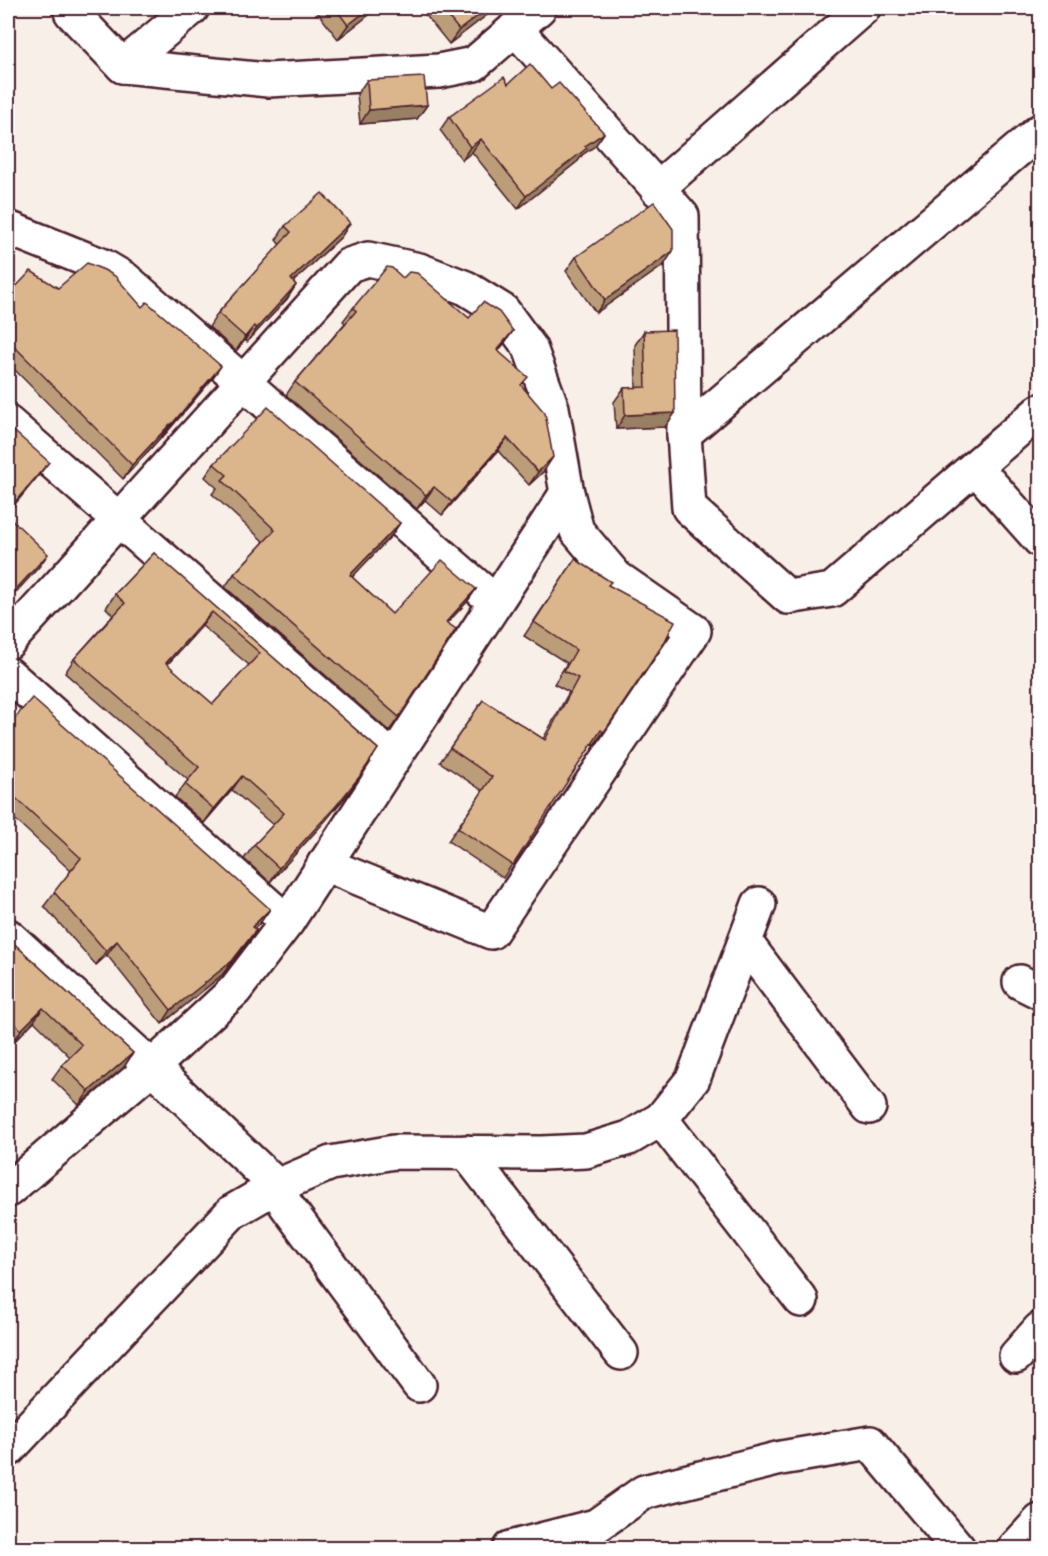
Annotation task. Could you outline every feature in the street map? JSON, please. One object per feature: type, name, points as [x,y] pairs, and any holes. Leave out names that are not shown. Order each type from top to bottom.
[{"type":"street","points":[[70,8],[71,12],[123,66],[268,80],[440,71],[474,64],[527,18],[657,189],[682,216],[684,434],[689,508],[788,597],[832,590],[1041,411]]},
{"type":"street","points":[[123,66],[192,8]]},
{"type":"street","points":[[657,189],[863,8]]},
{"type":"street","points":[[684,434],[1041,131]]},
{"type":"street","points":[[8,228],[103,266],[125,279],[495,602]]},
{"type":"street","points":[[8,642],[348,265],[368,259],[419,270],[466,288],[503,311],[530,348],[552,408],[567,493],[577,531],[616,577],[694,631],[491,932],[324,864]]},
{"type":"street","points":[[8,423],[393,759]]},
{"type":"street","points":[[975,467],[1041,540]]},
{"type":"street","points":[[8,1189],[152,1068],[235,990],[286,922],[567,493]]},
{"type":"street","points":[[8,674],[286,922]]},
{"type":"street","points":[[8,1450],[232,1212],[277,1186],[331,1163],[394,1152],[586,1151],[629,1138],[661,1119],[693,1079],[759,904]]},
{"type":"street","points":[[8,936],[277,1186],[286,1205],[419,1385]]},
{"type":"street","points":[[744,942],[869,1107]]},
{"type":"street","points":[[661,1119],[801,1300]]},
{"type":"street","points":[[466,1152],[621,1353]]},
{"type":"street","points":[[1016,1356],[1041,1329]]},
{"type":"street","points":[[510,1548],[596,1526],[644,1492],[781,1458],[870,1443],[957,1548]]},
{"type":"street","points":[[1015,1548],[1041,1521]]},
{"type":"building","points":[[335,8],[370,8],[348,25]]},
{"type":"building","points":[[441,8],[488,8],[459,30]]},
{"type":"building","points":[[530,64],[551,89],[559,83],[604,133],[585,146],[587,148],[526,196],[481,139],[470,147],[449,117],[504,77],[508,84]]},
{"type":"building","points":[[424,77],[427,105],[369,110],[367,80]]},
{"type":"building","points":[[322,193],[350,223],[291,279],[296,285],[257,328],[254,326],[245,337],[218,313],[291,232],[285,226]]},
{"type":"building","points":[[654,202],[673,229],[673,251],[605,300],[576,257]]},
{"type":"building","points":[[87,263],[115,276],[142,307],[147,302],[221,366],[171,425],[132,465],[14,346],[8,353],[8,295],[31,271],[58,288]]},
{"type":"building","points":[[387,267],[392,268],[403,278],[409,272],[417,273],[469,318],[483,302],[499,312],[513,331],[497,350],[528,377],[521,385],[545,413],[553,457],[538,472],[507,438],[452,502],[434,487],[426,495],[295,382],[356,311],[353,308]]},
{"type":"building","points":[[674,330],[675,413],[625,415],[624,388],[646,387],[644,331]]},
{"type":"building","points":[[268,407],[400,523],[350,575],[392,614],[442,560],[476,589],[446,622],[456,629],[399,717],[234,574],[275,530],[222,480],[227,475],[214,464]]},
{"type":"building","points":[[8,426],[49,462],[8,510]]},
{"type":"building","points":[[8,516],[48,554],[8,598]]},
{"type":"building","points":[[154,553],[378,749],[336,806],[279,868],[254,845],[284,813],[242,776],[214,809],[185,784],[199,767],[74,659],[125,603],[115,594]],"holes":[[[212,612],[260,653],[213,704],[166,663]]]},
{"type":"building","points":[[575,559],[611,582],[608,585],[675,621],[664,643],[604,732],[601,730],[513,865],[458,828],[492,777],[450,748],[483,700],[545,740],[578,678],[564,671],[576,650],[534,622]]},
{"type":"building","points":[[32,698],[270,909],[252,927],[256,930],[232,961],[171,1010],[117,941],[106,951],[54,892],[81,858],[8,791],[8,726]]},
{"type":"building","points":[[8,938],[133,1053],[89,1091],[62,1065],[82,1045],[43,1008],[21,1030],[15,1024],[8,1032]]}]
